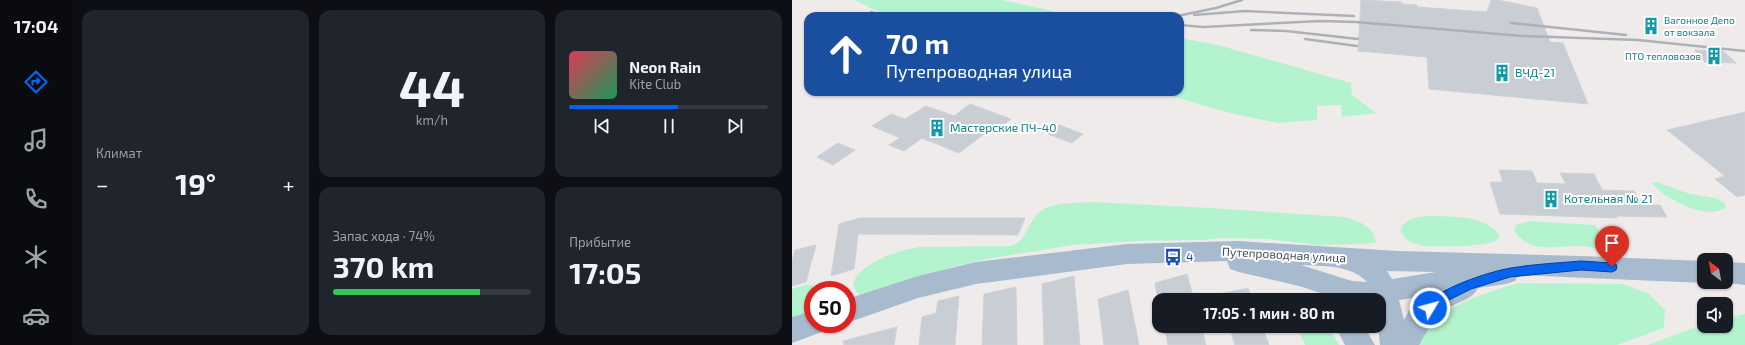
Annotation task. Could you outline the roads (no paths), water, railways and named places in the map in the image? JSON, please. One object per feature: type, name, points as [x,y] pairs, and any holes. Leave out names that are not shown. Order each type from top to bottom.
[{"type":"main road","name":"Путепроводная улица","points":[[856,308],[918,288],[976,273],[1127,254],[1238,251],[1398,262],[1581,266],[1697,272]]},
{"type":"main road","points":[[1195,252],[1298,274],[1333,293]]},
{"type":"main road","points":[[1337,258],[1372,270],[1380,280],[1385,292],[1394,345]]},
{"type":"main road","points":[[1339,293],[1343,278],[1347,271],[1361,265],[1398,262]]},
{"type":"main road","points":[[1377,293],[1510,273],[1581,266]]},
{"type":"main road","points":[[1405,345],[1418,318],[1441,299],[1468,285],[1510,273]]},
{"type":"main road","points":[[1733,273],[1745,274]]},
{"type":"main road","points":[[1348,293],[1360,293]]},
{"type":"main road","points":[[792,330],[804,326]]},
{"type":"main road","points":[[1353,333],[1362,345]]},
{"type":"main road","points":[[1358,333],[1362,345]]},
{"type":"railway","points":[[1184,15],[1216,8],[1242,0]]},
{"type":"railway","points":[[1194,15],[1245,11],[1354,16]]},
{"type":"railway","points":[[1184,25],[1203,27],[1320,21],[1356,22],[1522,36],[1638,40],[1745,51]]},
{"type":"railway","points":[[1511,23],[1626,35]]},
{"type":"railway","points":[[1251,30],[1286,31],[1358,39]]},
{"type":"railway","points":[[1305,39],[1357,46]]},
{"type":"place","name":"Вагонное Депо от вокзала","points":[[1651,26]]},
{"type":"place","name":"ПТО тепловозов","points":[[1714,56]]},
{"type":"place","name":"ВЧД-21","points":[[1502,73]]},
{"type":"place","name":"Мастерские ПЧ-40","points":[[937,128]]},
{"type":"place","name":"Котельная № 21","points":[[1551,199]]},
{"type":"place","name":"4","points":[[1173,257]]}]
